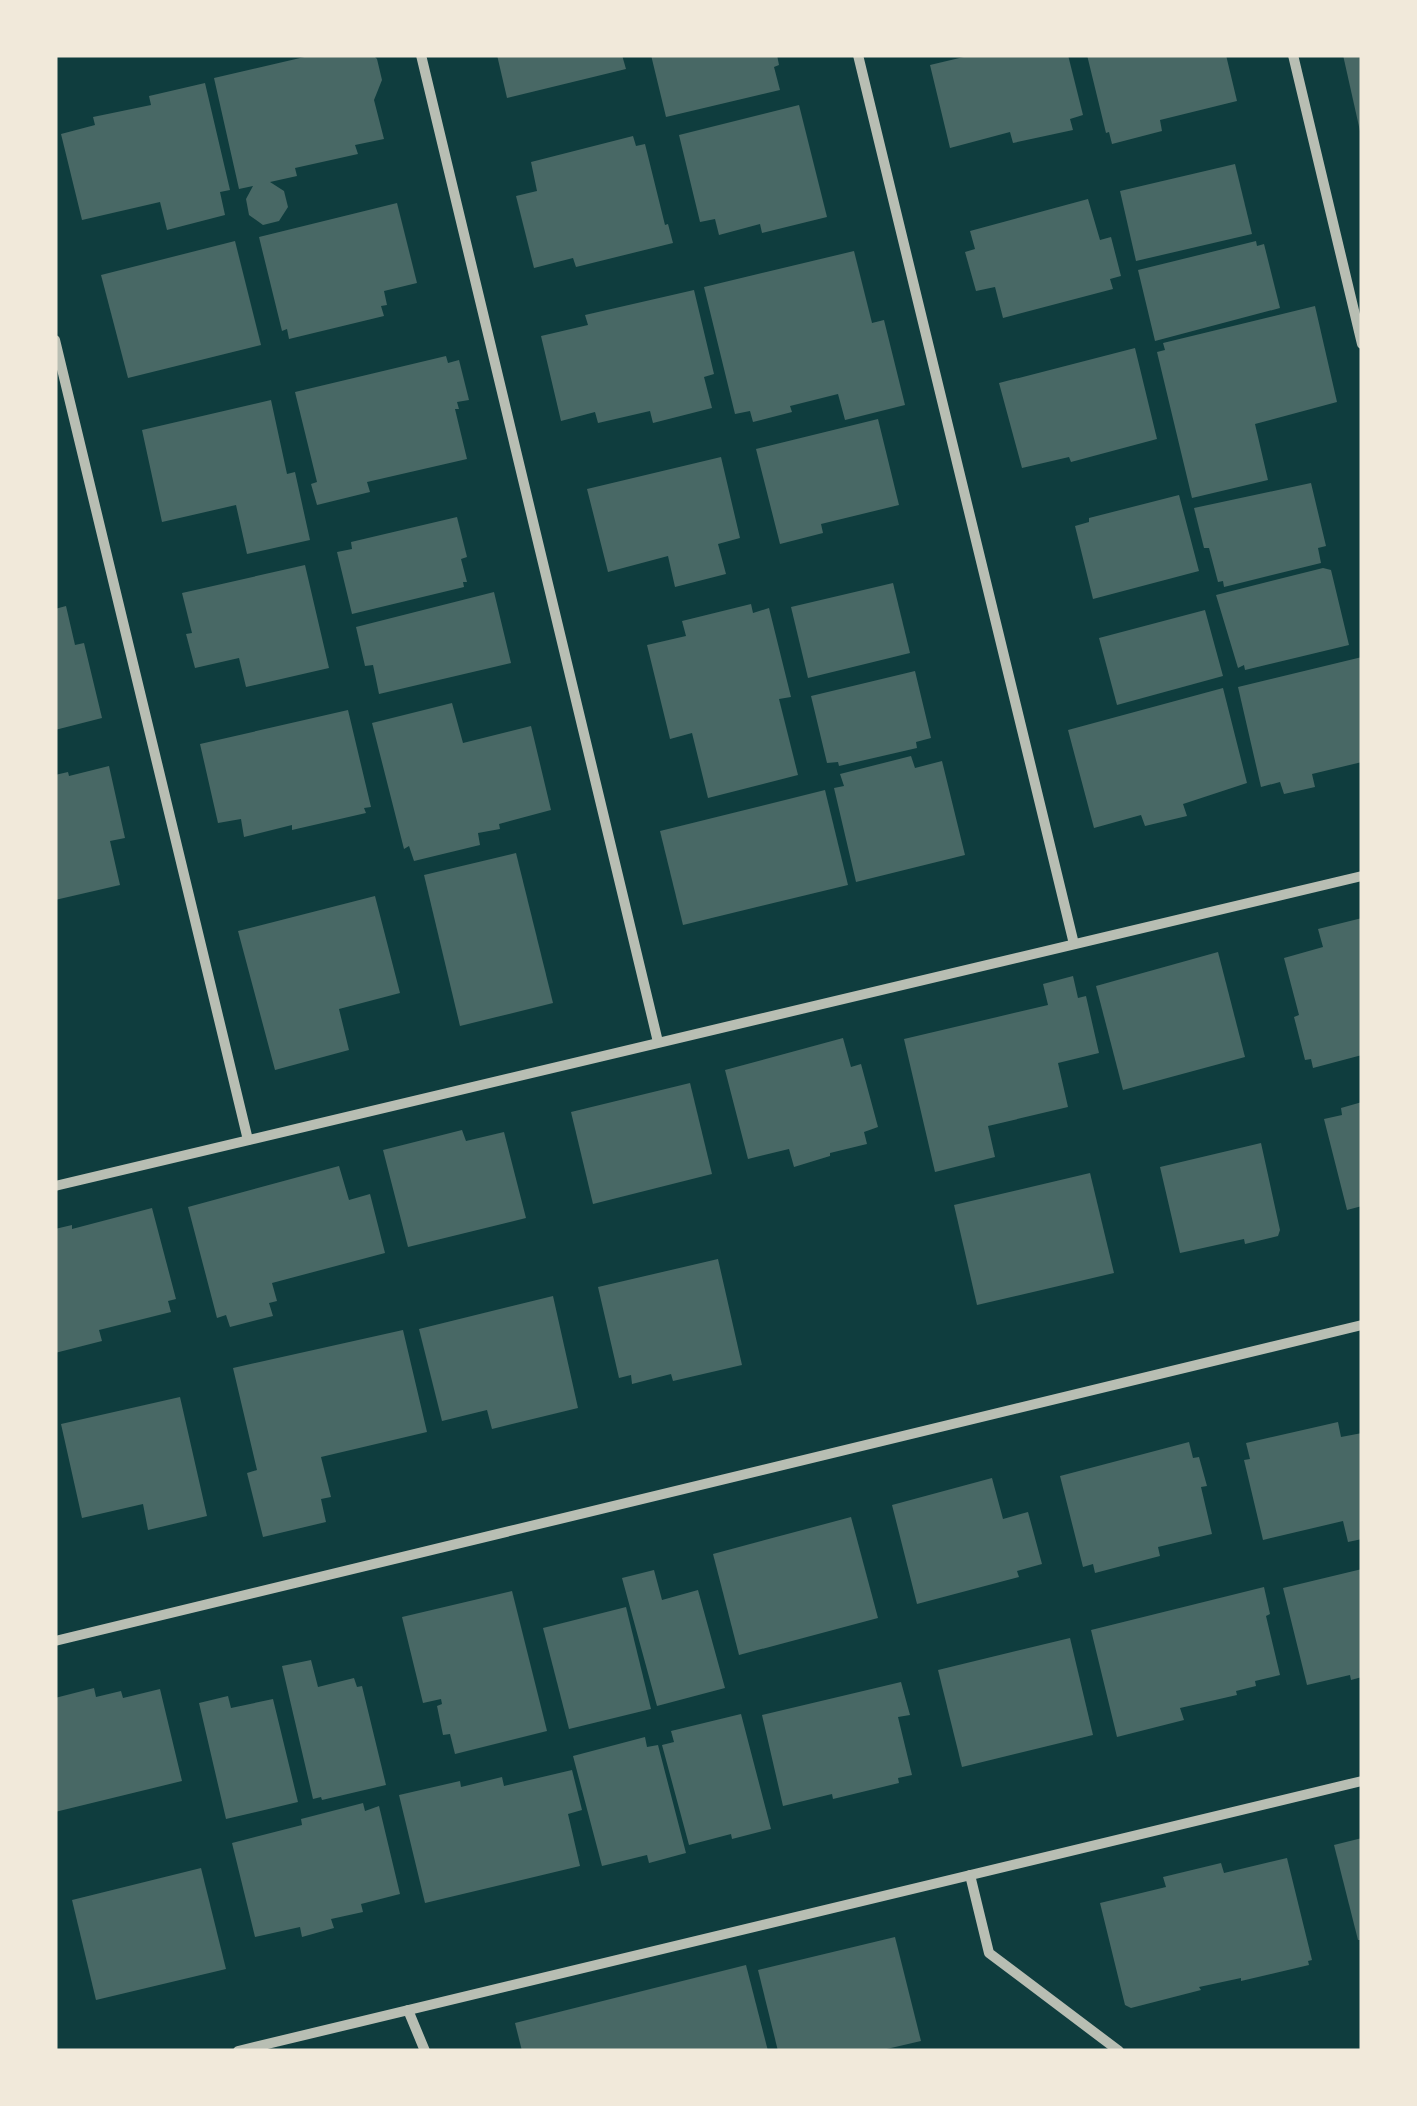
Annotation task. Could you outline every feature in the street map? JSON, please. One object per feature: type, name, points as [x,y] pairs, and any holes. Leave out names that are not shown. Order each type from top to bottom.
[{"type":"street","points":[[421,55],[658,1042]]},
{"type":"street","points":[[858,55],[1074,944]]},
{"type":"street","points":[[1293,55],[1362,344]]},
{"type":"street","points":[[55,340],[248,1140]]},
{"type":"street","points":[[55,1186],[1362,876]]},
{"type":"street","points":[[55,1641],[1362,1325]]},
{"type":"street","points":[[238,2051],[1362,1781]]},
{"type":"street","points":[[970,1875],[989,1952],[1120,2051]]},
{"type":"street","points":[[408,2010],[425,2051]]},
{"type":"building","points":[[313,55],[373,55],[377,59],[382,80],[374,100],[384,139],[355,145],[358,154],[295,168],[297,176],[270,182],[284,191],[288,207],[279,221],[263,225],[249,215],[246,199],[253,186],[239,189],[214,78]]},
{"type":"building","points":[[497,55],[622,55],[626,69],[507,98]]},
{"type":"building","points":[[651,55],[777,55],[779,65],[774,67],[780,90],[666,117]]},
{"type":"building","points":[[972,55],[1068,55],[1083,115],[1070,119],[1073,130],[1013,143],[1010,132],[950,148],[930,65]]},
{"type":"building","points":[[1087,55],[1226,55],[1237,101],[1160,120],[1162,131],[1112,144]]},
{"type":"building","points":[[1343,55],[1362,55],[1362,131],[1360,131]]},
{"type":"building","points":[[205,83],[230,190],[220,192],[225,215],[167,230],[160,202],[82,220],[61,134],[95,125],[93,117],[151,105],[149,96]]},
{"type":"building","points":[[799,105],[827,217],[762,233],[760,224],[719,235],[715,219],[700,222],[679,135]]},
{"type":"building","points":[[633,136],[636,146],[645,144],[673,243],[576,267],[573,258],[534,268],[516,196],[537,191],[531,162]]},
{"type":"building","points":[[1235,164],[1252,234],[1136,261],[1120,191]]},
{"type":"building","points":[[1088,199],[1100,240],[1111,237],[1121,276],[1110,279],[1113,289],[1003,318],[995,287],[976,291],[965,252],[975,249],[970,231]]},
{"type":"building","points":[[397,203],[417,283],[384,291],[384,316],[289,339],[287,329],[282,331],[259,237]]},
{"type":"building","points":[[235,241],[261,345],[128,378],[101,275]]},
{"type":"building","points":[[1256,241],[1257,246],[1264,244],[1280,308],[1155,341],[1138,270]]},
{"type":"building","points":[[854,251],[872,323],[884,320],[905,405],[845,420],[838,394],[790,406],[792,412],[753,422],[750,411],[735,414],[704,287]]},
{"type":"building","points":[[694,290],[714,374],[704,377],[712,408],[653,423],[650,411],[598,423],[595,412],[561,421],[541,336],[588,325],[585,315]]},
{"type":"building","points":[[1315,306],[1337,402],[1255,424],[1268,480],[1192,498],[1157,352],[1165,350],[1163,343]]},
{"type":"building","points":[[1135,348],[1157,439],[1071,462],[1069,457],[1022,468],[999,383]]},
{"type":"building","points":[[446,356],[448,363],[459,360],[469,400],[457,402],[459,409],[455,409],[467,459],[367,482],[370,492],[317,505],[311,484],[317,482],[295,392]]},
{"type":"building","points":[[271,400],[287,474],[295,472],[310,540],[247,554],[236,505],[162,522],[142,430]]},
{"type":"building","points":[[878,419],[899,505],[821,524],[823,533],[780,544],[756,449]]},
{"type":"building","points":[[721,457],[740,538],[718,544],[726,574],[675,587],[668,556],[608,572],[587,489]]},
{"type":"building","points":[[1311,483],[1326,546],[1318,548],[1321,563],[1224,587],[1223,581],[1218,582],[1194,508]]},
{"type":"building","points":[[1179,495],[1199,571],[1093,599],[1075,526],[1089,522],[1089,518]]},
{"type":"building","points":[[457,517],[467,557],[461,559],[467,582],[463,582],[464,587],[352,614],[337,552],[352,549],[351,542]]},
{"type":"building","points":[[305,565],[329,668],[246,687],[239,658],[195,668],[186,634],[192,633],[182,593]]},
{"type":"building","points":[[1323,568],[1331,570],[1349,645],[1245,670],[1244,665],[1238,668],[1216,595]]},
{"type":"building","points":[[893,583],[910,653],[808,678],[791,607]]},
{"type":"building","points":[[494,592],[511,663],[379,694],[373,665],[365,666],[356,627]]},
{"type":"building","points":[[751,604],[753,613],[769,608],[791,697],[779,699],[798,775],[708,798],[692,733],[670,739],[647,645],[686,636],[682,621]]},
{"type":"building","points":[[66,606],[75,645],[84,643],[102,718],[55,730],[55,609]]},
{"type":"building","points":[[1205,610],[1223,676],[1117,705],[1099,638]]},
{"type":"building","points":[[1362,657],[1362,762],[1312,774],[1315,787],[1284,794],[1280,782],[1261,787],[1238,687]]},
{"type":"building","points":[[915,671],[931,738],[916,742],[917,748],[839,766],[838,762],[827,763],[811,696]]},
{"type":"building","points":[[1223,688],[1247,783],[1183,804],[1187,816],[1145,826],[1141,815],[1094,828],[1068,730]]},
{"type":"building","points":[[452,703],[463,743],[531,726],[551,810],[478,833],[480,845],[414,861],[409,846],[404,849],[372,723]]},
{"type":"building","points":[[348,710],[371,807],[364,808],[366,813],[244,837],[241,819],[218,823],[200,744]]},
{"type":"building","points":[[911,756],[915,768],[942,761],[965,855],[856,882],[834,788],[844,786],[840,774]]},
{"type":"building","points":[[109,766],[125,838],[110,841],[120,885],[55,900],[55,775],[68,772],[69,776]]},
{"type":"building","points":[[825,790],[848,885],[683,925],[660,831]]},
{"type":"building","points":[[516,853],[553,1003],[460,1026],[424,875]]},
{"type":"building","points":[[375,896],[400,993],[339,1009],[349,1050],[275,1070],[238,931]]},
{"type":"building","points":[[1362,918],[1362,1055],[1313,1068],[1311,1059],[1305,1060],[1294,1017],[1299,1015],[1284,958],[1323,947],[1318,929]]},
{"type":"building","points":[[1218,952],[1245,1057],[1123,1090],[1096,986]]},
{"type":"building","points":[[1073,976],[1078,998],[1086,996],[1099,1053],[1058,1063],[1068,1107],[988,1126],[995,1157],[935,1172],[904,1039],[1048,1005],[1043,984]]},
{"type":"building","points":[[843,1038],[851,1067],[861,1064],[878,1127],[864,1132],[867,1144],[794,1167],[789,1149],[748,1159],[725,1070]]},
{"type":"building","points":[[690,1083],[712,1174],[593,1204],[571,1112]]},
{"type":"building","points":[[1362,1102],[1362,1206],[1347,1210],[1324,1119],[1342,1115],[1341,1108]]},
{"type":"building","points":[[462,1130],[466,1141],[504,1132],[526,1218],[408,1247],[383,1150]]},
{"type":"building","points":[[1261,1143],[1280,1230],[1278,1236],[1180,1253],[1160,1167]]},
{"type":"building","points":[[339,1166],[349,1200],[370,1194],[385,1253],[272,1283],[277,1301],[269,1303],[273,1316],[230,1327],[226,1315],[217,1318],[188,1207]]},
{"type":"building","points":[[1090,1173],[1114,1273],[977,1305],[954,1205]]},
{"type":"building","points":[[152,1208],[176,1299],[168,1301],[171,1312],[99,1330],[102,1341],[55,1353],[55,1229],[72,1225],[72,1229]]},
{"type":"building","points":[[718,1259],[742,1365],[673,1381],[671,1374],[632,1384],[631,1375],[619,1378],[598,1287]]},
{"type":"building","points":[[553,1296],[578,1408],[492,1429],[487,1410],[442,1421],[419,1329]]},
{"type":"building","points":[[403,1330],[427,1432],[321,1457],[331,1497],[321,1499],[326,1522],[263,1537],[247,1473],[257,1470],[233,1368]]},
{"type":"building","points":[[180,1397],[207,1516],[148,1530],[143,1504],[82,1518],[61,1424]]},
{"type":"building","points":[[1338,1422],[1341,1437],[1362,1433],[1362,1539],[1348,1542],[1343,1521],[1263,1540],[1244,1460],[1250,1459],[1246,1443]]},
{"type":"building","points":[[1189,1442],[1193,1458],[1199,1457],[1207,1486],[1201,1487],[1212,1534],[1158,1547],[1160,1556],[1095,1573],[1093,1564],[1083,1567],[1060,1476]]},
{"type":"building","points":[[992,1478],[1003,1519],[1028,1512],[1042,1564],[1017,1571],[1019,1577],[917,1604],[892,1505]]},
{"type":"building","points":[[851,1517],[878,1618],[739,1655],[713,1554]]},
{"type":"building","points":[[1362,1569],[1362,1677],[1351,1680],[1350,1675],[1307,1685],[1283,1588]]},
{"type":"building","points":[[654,1570],[662,1600],[698,1590],[725,1688],[657,1706],[622,1578]]},
{"type":"building","points":[[1264,1587],[1270,1614],[1266,1616],[1280,1675],[1255,1681],[1256,1686],[1236,1691],[1237,1695],[1180,1708],[1184,1720],[1117,1737],[1091,1630]]},
{"type":"building","points":[[512,1591],[547,1731],[455,1754],[450,1734],[443,1735],[437,1706],[442,1704],[441,1699],[423,1703],[402,1617]]},
{"type":"building","points":[[626,1607],[651,1709],[569,1729],[543,1628]]},
{"type":"building","points":[[1070,1638],[1093,1735],[962,1767],[938,1670]]},
{"type":"building","points":[[311,1660],[318,1687],[354,1678],[357,1687],[362,1686],[386,1785],[313,1799],[282,1666]]},
{"type":"building","points":[[901,1682],[910,1715],[898,1717],[912,1775],[898,1778],[899,1783],[833,1799],[832,1794],[783,1806],[762,1715]]},
{"type":"building","points":[[94,1688],[96,1697],[121,1691],[123,1698],[160,1689],[182,1781],[55,1812],[55,1698]]},
{"type":"building","points":[[228,1696],[231,1708],[273,1699],[298,1802],[226,1819],[199,1703]]},
{"type":"building","points":[[741,1714],[771,1829],[689,1845],[662,1745],[674,1742],[671,1731]]},
{"type":"building","points":[[645,1737],[647,1747],[658,1745],[686,1853],[649,1863],[647,1855],[602,1866],[573,1756]]},
{"type":"building","points":[[572,1770],[582,1810],[568,1814],[580,1866],[425,1903],[399,1795],[460,1781],[461,1787],[502,1777],[504,1786]]},
{"type":"building","points":[[363,1803],[365,1811],[379,1806],[400,1894],[361,1904],[363,1912],[331,1919],[334,1928],[302,1937],[300,1927],[255,1937],[232,1843],[302,1825],[301,1819]]},
{"type":"building","points":[[1362,1838],[1362,1940],[1358,1940],[1334,1845]]},
{"type":"building","points":[[1287,1858],[1312,1960],[1309,1965],[1199,1987],[1201,1990],[1131,2008],[1125,2005],[1100,1903],[1166,1887],[1163,1877],[1221,1863],[1224,1873]]},
{"type":"building","points":[[201,1868],[226,1969],[96,2000],[72,1900]]},
{"type":"building","points":[[895,1937],[921,2041],[878,2051],[778,2051],[758,1970]]},
{"type":"building","points":[[746,1965],[768,2051],[522,2051],[515,2023]]}]
